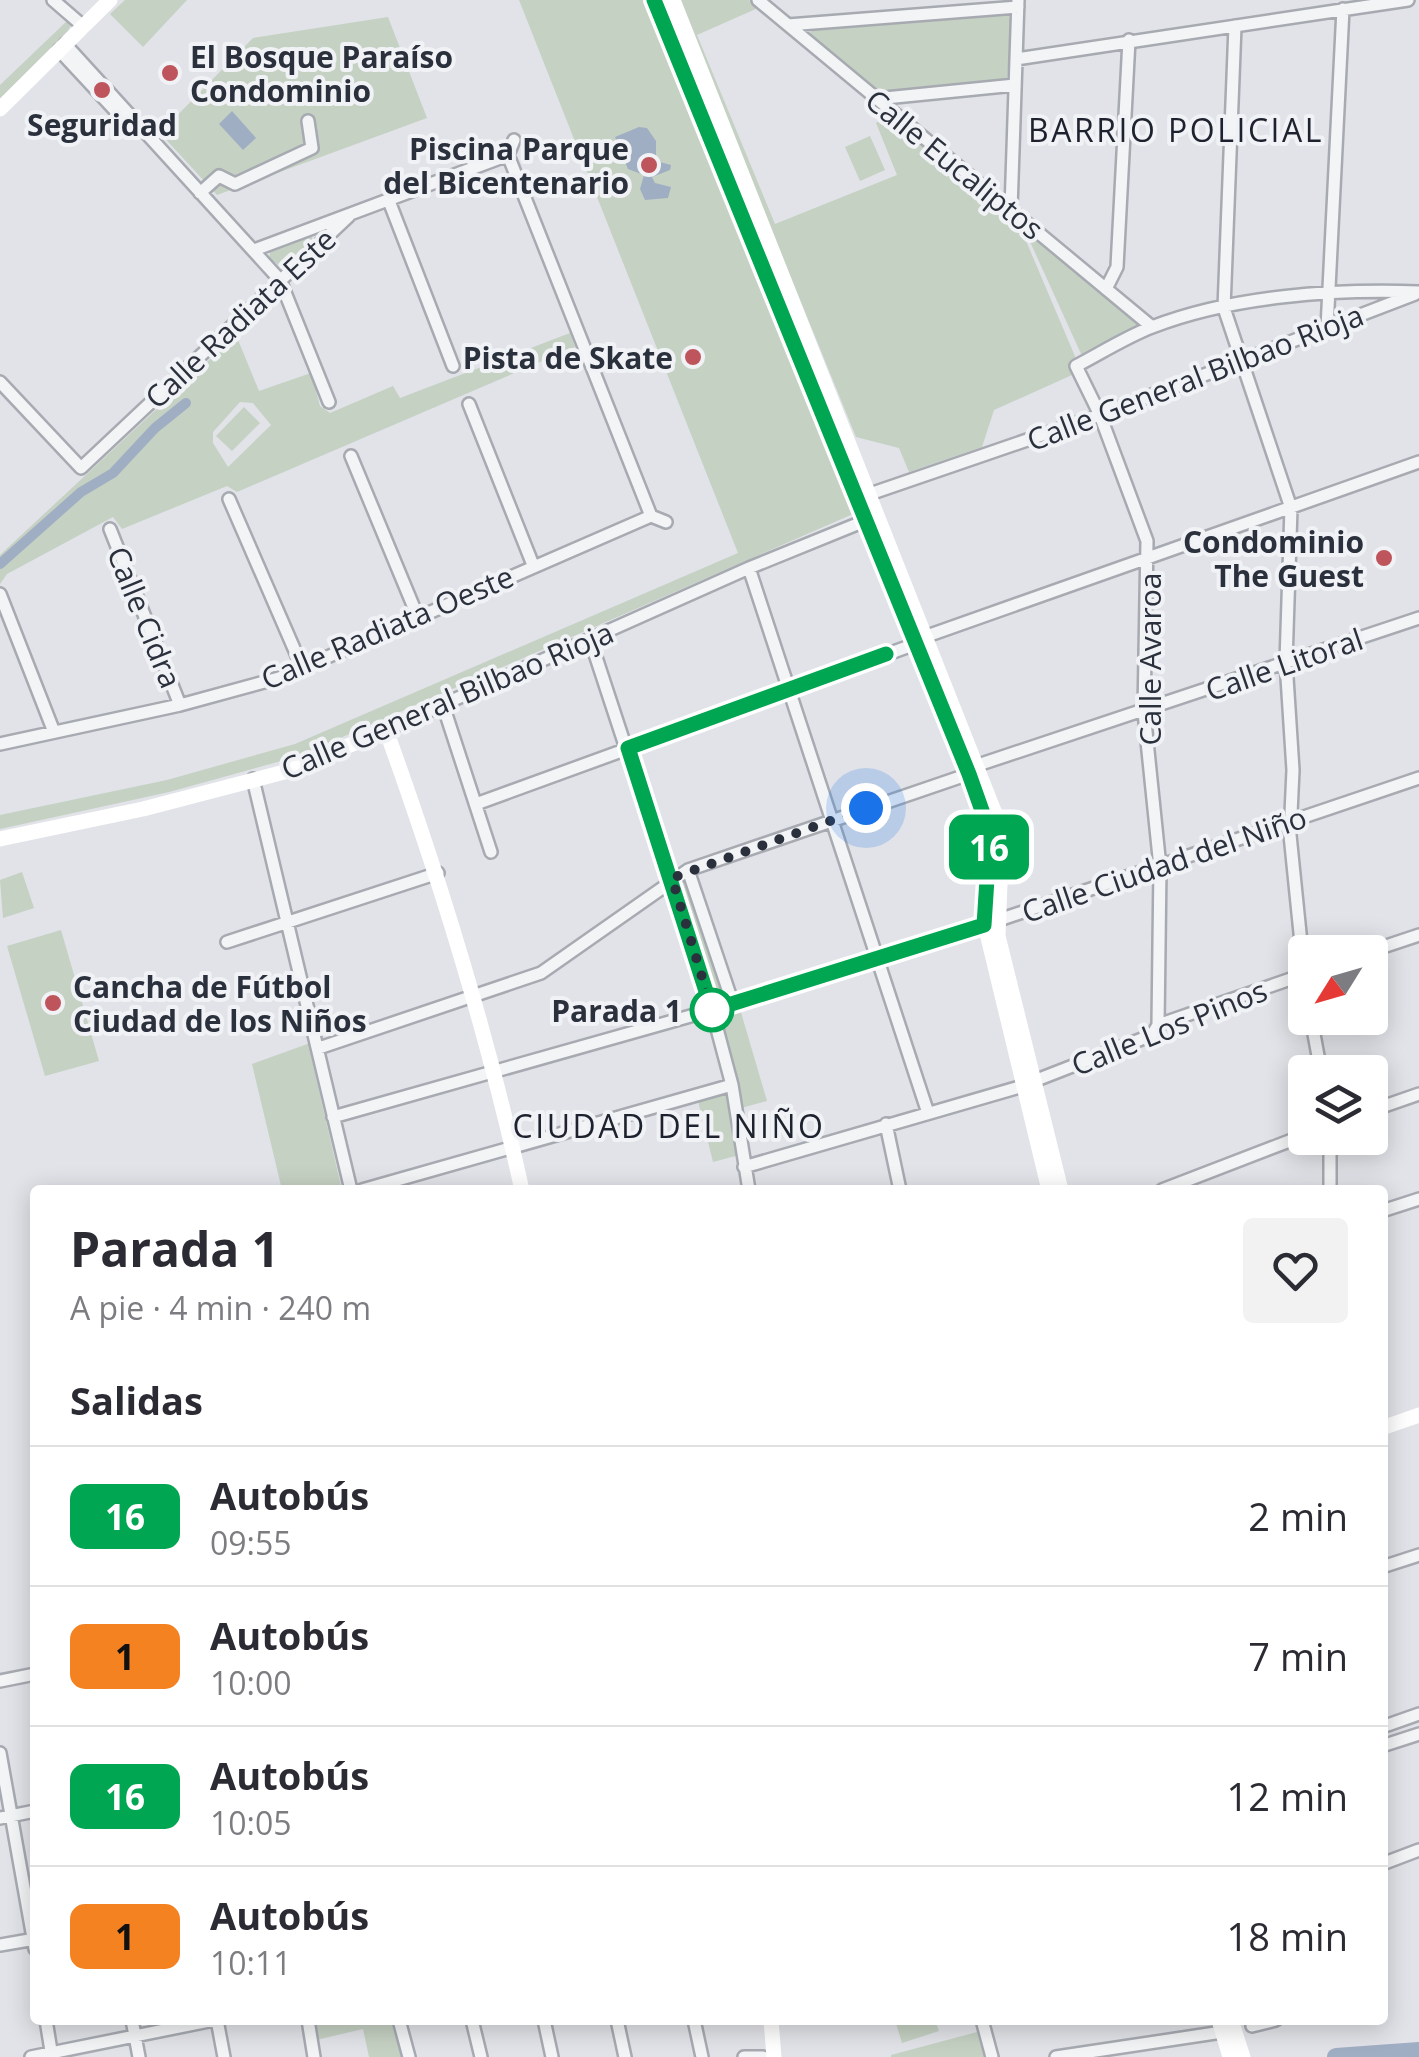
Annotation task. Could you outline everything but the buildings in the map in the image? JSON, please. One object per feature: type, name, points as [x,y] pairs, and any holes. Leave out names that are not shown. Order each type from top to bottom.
[{"type":"main road","points":[[0,108],[110,0]]},
{"type":"main road","points":[[654,0],[1002,831],[990,923],[1048,1185]]},
{"type":"main road","points":[[673,0],[864,496]]},
{"type":"main road","points":[[386,730],[438,873],[476,995],[521,1185]]},
{"type":"main road","name":"Calle General Bilbao Rioja","points":[[0,839],[142,809],[288,770],[386,730]]},
{"type":"main road","points":[[1028,1083],[1059,1185]]},
{"type":"main road","points":[[1388,1426],[1419,1415]]},
{"type":"main road","points":[[771,2025],[774,2057]]},
{"type":"main road","points":[[1224,2025],[1237,2053]]},
{"type":"street","points":[[52,0],[83,26]]},
{"type":"street","name":"Calle Eucaliptos","points":[[758,0],[1152,327]]},
{"type":"street","points":[[1016,59],[1408,0]]},
{"type":"street","points":[[788,25],[1018,4],[1012,208]]},
{"type":"street","points":[[1327,328],[1343,10]]},
{"type":"street","points":[[1235,26],[1224,308],[1290,508],[1286,662],[1301,935]]},
{"type":"street","points":[[1106,289],[1117,267],[1128,40]]},
{"type":"street","points":[[62,47],[280,280],[329,402]]},
{"type":"street","points":[[875,99],[1015,85]]},
{"type":"street","points":[[200,193],[218,176],[235,184],[288,163],[300,150],[312,148],[308,122]]},
{"type":"street","points":[[514,140],[508,155],[651,516],[666,522]]},
{"type":"street","name":"Calle Radiata Este","points":[[0,382],[81,468],[350,216],[508,155]]},
{"type":"street","points":[[390,201],[454,366]]},
{"type":"street","points":[[254,250],[350,216]]},
{"type":"street","points":[[308,230],[318,236],[318,245]]},
{"type":"street","points":[[1152,327],[1224,308],[1330,294],[1419,292]]},
{"type":"street","name":"Calle General Bilbao Rioja","points":[[864,496],[1100,415],[1419,292]]},
{"type":"street","name":"Calle Avaroa","points":[[1152,327],[1076,366],[1100,415],[1147,542],[1144,712],[1160,866],[1158,1026]]},
{"type":"street","points":[[469,404],[533,564]]},
{"type":"street","points":[[351,456],[417,615]]},
{"type":"street","points":[[476,804],[922,639],[1419,462]]},
{"type":"street","points":[[229,499],[302,667]]},
{"type":"street","name":"Calle Radiata Oeste","points":[[0,744],[180,706],[279,678],[533,564],[651,516]]},
{"type":"street","name":"Calle General Bilbao Rioja","points":[[386,730],[592,642],[749,568],[873,518]]},
{"type":"street","name":"Calle Cidra","points":[[110,530],[180,706]]},
{"type":"street","points":[[749,568],[928,1113]]},
{"type":"street","points":[[0,594],[54,732]]},
{"type":"street","name":"Calle Litoral","points":[[319,1048],[541,974],[688,870],[1419,618]]},
{"type":"street","points":[[592,642],[712,1010],[732,1085],[745,1185]]},
{"type":"street","points":[[443,705],[492,852]]},
{"type":"street","name":"Calle Ciudad del Niño","points":[[333,1117],[734,1004],[990,923],[1419,778]]},
{"type":"street","points":[[252,779],[350,1185]]},
{"type":"street","points":[[688,870],[734,1004]]},
{"type":"street","points":[[227,942],[438,873]]},
{"type":"street","points":[[1388,945],[1419,935]]},
{"type":"street","name":"Calle Los Pinos","points":[[744,1167],[1028,1083],[1152,1034],[1158,1026],[1288,980]]},
{"type":"street","points":[[379,1185],[732,1085]]},
{"type":"street","points":[[1388,1105],[1419,1094]]},
{"type":"street","points":[[886,1124],[899,1185]]},
{"type":"street","points":[[1175,1185],[1288,1142]]},
{"type":"street","points":[[1330,1155],[1330,1185]]},
{"type":"street","points":[[1388,1210],[1419,1199]]},
{"type":"street","points":[[1388,1564],[1419,1554]]},
{"type":"street","points":[[0,1681],[30,1675]]},
{"type":"street","points":[[1388,1725],[1419,1714]]},
{"type":"street","points":[[1388,1744],[1419,1734]]},
{"type":"street","points":[[0,1753],[6,1817],[30,1924]]},
{"type":"street","points":[[1388,1862],[1419,1850]]},
{"type":"street","points":[[0,1945],[30,1942]]},
{"type":"street","points":[[47,2025],[51,2055]]},
{"type":"street","points":[[133,2025],[139,2057]]},
{"type":"street","points":[[31,2057],[194,2025]]},
{"type":"street","points":[[217,2025],[224,2057]]},
{"type":"street","points":[[309,2025],[314,2057]]},
{"type":"street","points":[[401,2025],[409,2057]]},
{"type":"street","points":[[473,2025],[481,2057]]},
{"type":"street","points":[[545,2025],[552,2057]]},
{"type":"street","points":[[618,2025],[625,2057]]},
{"type":"street","points":[[695,2025],[702,2057]]},
{"type":"street","points":[[983,2025],[992,2057]]},
{"type":"street","points":[[1056,2057],[1219,2025]]},
{"type":"street","points":[[1252,2026],[1256,2025]]},
{"type":"street","points":[[744,2057],[763,2057]]},
{"type":"green space","points":[[125,0],[187,0],[143,47],[110,14]]},
{"type":"green space","points":[[519,0],[650,0],[854,503],[853,514],[299,756],[169,792],[0,829],[0,815],[167,780],[295,744],[738,553]]},
{"type":"green space","points":[[678,0],[749,0],[758,8],[697,35],[775,224],[897,175],[876,123],[888,114],[1018,222],[1077,361],[1072,375],[994,410],[982,447],[909,472],[899,448],[856,437]]},
{"type":"green space","points":[[1007,14],[1012,20],[1007,80],[879,93],[809,34],[815,27]]},
{"type":"green space","points":[[388,17],[427,118],[217,195],[160,133],[253,38]]},
{"type":"green space","points":[[68,20],[72,23],[68,31],[0,99],[0,85]]},
{"type":"green space","points":[[870,136],[885,170],[860,181],[845,147]]},
{"type":"green space","points":[[1032,231],[1139,326],[1082,356],[1027,235]]},
{"type":"green space","points":[[311,236],[314,241],[284,269],[269,258],[270,252]]},
{"type":"green space","points":[[570,333],[575,347],[237,492],[227,486],[122,529],[113,517],[7,574],[0,584],[0,555],[236,335],[259,391],[311,373],[320,406],[330,413],[393,386],[400,398]],"holes":[[[240,402],[253,403],[271,425],[228,467],[213,443],[213,432]]]},
{"type":"green space","points":[[244,407],[260,423],[232,451],[216,436]]},
{"type":"green space","points":[[22,872],[34,908],[3,918],[0,880]]},
{"type":"green space","points":[[686,877],[725,994],[721,997],[712,992],[679,887]]},
{"type":"green space","name":"Cancha de Fútbol Ciudad de los Niños","points":[[61,930],[99,1061],[45,1076],[7,946]]},
{"type":"green space","points":[[740,1009],[767,1101],[741,1108],[739,1083],[718,1015]]},
{"type":"green space","points":[[313,1042],[311,1056],[341,1185],[281,1185],[252,1064]]},
{"type":"green space","points":[[727,1093],[739,1155],[713,1162],[698,1101]]},
{"type":"green space","points":[[314,2025],[394,2025],[401,2057],[369,2057],[363,2029],[316,2040]]},
{"type":"green space","points":[[897,2025],[937,2025],[939,2031],[902,2043]]},
{"type":"green space","points":[[977,2032],[984,2057],[891,2057],[891,2055]]},
{"type":"water","points":[[232,111],[256,138],[243,150],[219,124]]},
{"type":"water","name":"Piscina Parque del Bicentenario","points":[[639,127],[647,128],[656,141],[656,161],[671,165],[670,170],[652,177],[655,183],[671,187],[668,198],[645,200],[640,189],[644,175],[628,169],[615,137]]},
{"type":"waterway","points":[[0,564],[81,492],[113,473],[155,428],[186,403]]},
{"type":"waterway","points":[[1336,2057],[1419,2051]]},
{"type":"bus line","name":"16","points":[[654,0],[918,642],[990,833],[984,925],[712,1010],[628,748],[886,654]]},
{"type":"place","name":"El Bosque Paraíso Condominio","points":[[170,73]]},
{"type":"place","name":"Seguridad","points":[[102,90]]},
{"type":"place","name":"Piscina Parque del Bicentenario","points":[[649,165]]},
{"type":"place","name":"Pista de Skate","points":[[693,357]]},
{"type":"place","name":"Condominio The Guest","points":[[1384,558]]},
{"type":"place","name":"Cancha de Fútbol Ciudad de los Niños","points":[[53,1003]]},
{"type":"place","name":"Parada 1","points":[[712,1010]]},
{"type":"district","name":"BARRIO POLICIAL","points":[[1176,129]]},
{"type":"district","name":"CIUDAD DEL NIÑO","points":[[669,1125]]},
{"type":"route","points":[[712,1010],[672,878],[866,808]]}]
